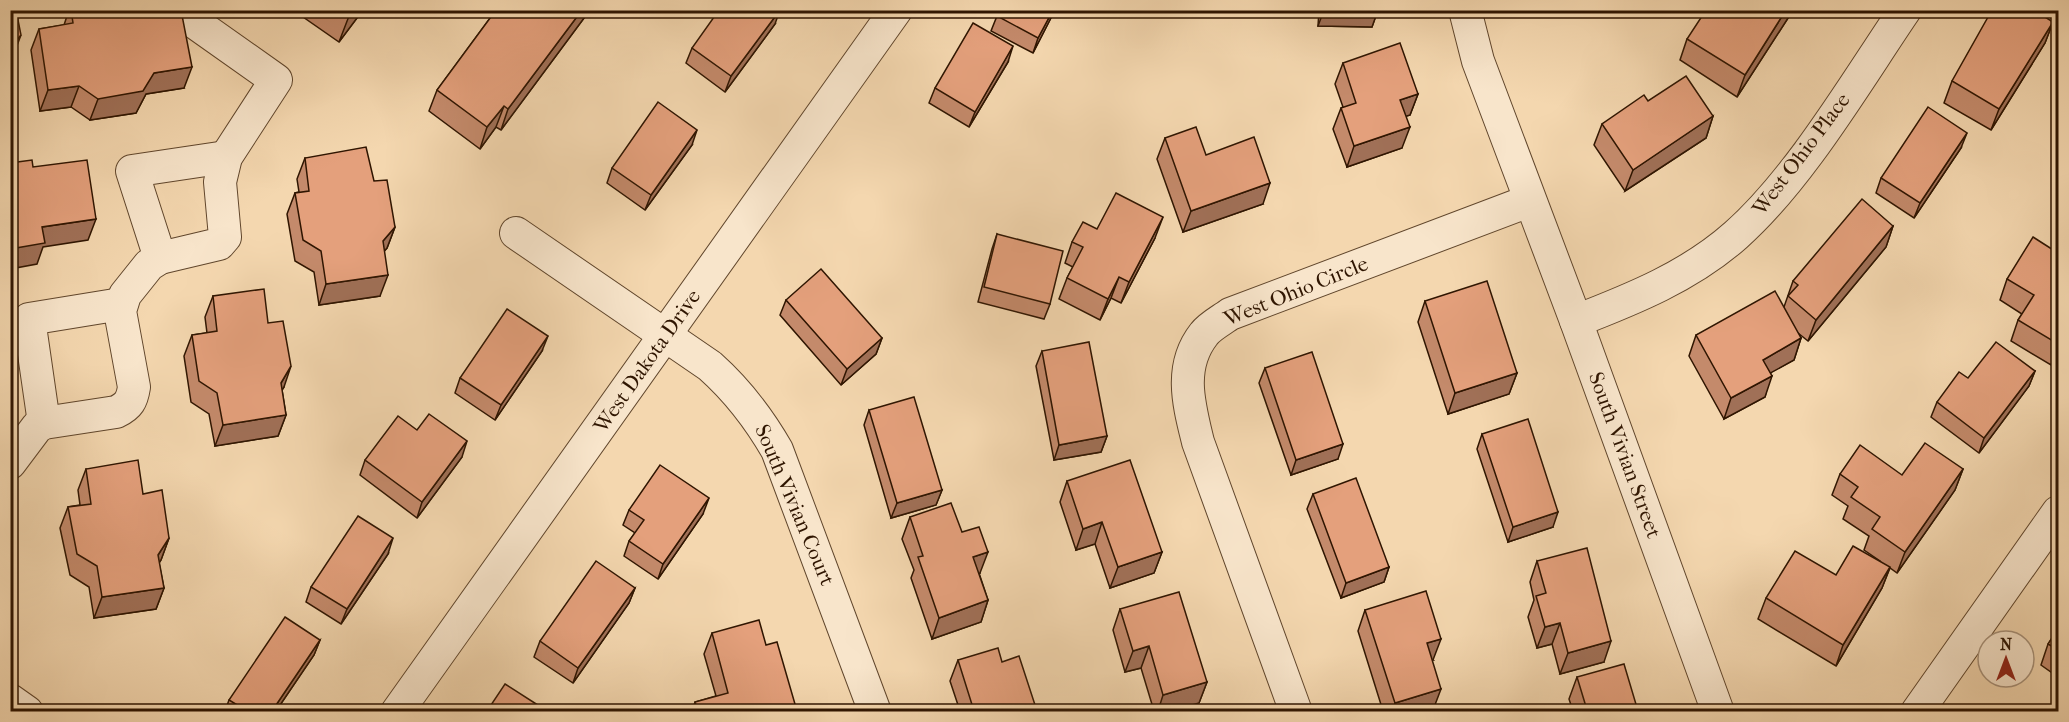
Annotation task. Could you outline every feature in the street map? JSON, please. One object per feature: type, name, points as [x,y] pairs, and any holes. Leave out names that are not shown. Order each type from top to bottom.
[{"type":"street","points":[[10,463],[37,427],[44,423],[116,412],[125,408],[133,399],[134,387],[121,304],[136,279],[160,258],[219,244],[225,237],[220,182],[225,158],[276,80],[177,10]]},
{"type":"street","name":"West Dakota Drive","points":[[397,711],[896,10]]},
{"type":"street","name":"South Vivian Street","points":[[1465,10],[1478,60],[1718,711]]},
{"type":"street","name":"West Ohio Place","points":[[1576,321],[1634,299],[1666,283],[1735,236],[1783,183],[1905,10]]},
{"type":"street","points":[[160,258],[132,171],[225,158]]},
{"type":"street","name":"West Ohio Circle","points":[[1296,711],[1198,442],[1189,403],[1186,375],[1192,353],[1204,333],[1230,314],[1529,201]]},
{"type":"street","name":"South Vivian Court","points":[[516,233],[710,366],[734,387],[758,417],[777,450],[875,711]]},
{"type":"street","points":[[44,423],[29,319],[121,304]]},
{"type":"street","points":[[1917,711],[2058,512]]},
{"type":"street","points":[[10,700],[27,711]]},
{"type":"building","points":[[10,10],[16,10],[21,35],[10,48]]},
{"type":"building","points":[[71,10],[113,10],[114,16],[156,10],[181,10],[192,67],[154,73],[143,91],[98,99],[79,86],[48,90],[39,29],[73,23]]},
{"type":"building","points":[[340,10],[353,10],[349,16]]},
{"type":"building","points":[[496,10],[582,10],[508,109],[504,106],[487,127],[437,90]]},
{"type":"building","points":[[719,10],[780,10],[731,76],[692,48]]},
{"type":"building","points":[[1000,10],[1053,10],[1038,38],[997,16]]},
{"type":"building","points":[[1706,10],[1786,10],[1745,75],[1687,39]]},
{"type":"building","points":[[1992,10],[2034,10],[2053,22],[1999,109],[1952,81]]},
{"type":"building","points":[[973,23],[1013,46],[975,112],[935,88]]},
{"type":"building","points":[[1400,43],[1418,94],[1400,100],[1410,127],[1354,146],[1341,108],[1356,103],[1343,63]]},
{"type":"building","points":[[10,61],[15,84],[10,84]]},
{"type":"building","points":[[1686,76],[1713,116],[1633,170],[1602,124],[1644,95],[1648,101]]},
{"type":"building","points":[[658,102],[697,130],[651,195],[612,168]]},
{"type":"building","points":[[1928,107],[1967,133],[1920,203],[1881,178]]},
{"type":"building","points":[[1196,127],[1206,155],[1254,137],[1270,183],[1191,211],[1165,138]]},
{"type":"building","points":[[366,147],[374,181],[387,180],[395,227],[383,241],[388,275],[326,284],[321,251],[303,240],[295,193],[309,191],[305,158]]},
{"type":"building","points":[[32,160],[33,167],[87,160],[96,219],[42,227],[45,243],[10,249],[10,163]]},
{"type":"building","points":[[1116,193],[1163,217],[1129,282],[1119,277],[1108,299],[1067,278],[1083,247],[1072,242],[1083,222],[1097,229]]},
{"type":"building","points":[[1862,199],[1893,226],[1816,320],[1788,296],[1798,285],[1793,281]]},
{"type":"building","points":[[997,234],[1063,251],[1050,304],[984,287]]},
{"type":"building","points":[[2033,237],[2058,253],[2058,344],[2018,320],[2034,295],[2007,279]]},
{"type":"building","points":[[821,269],[882,338],[847,369],[786,300]]},
{"type":"building","points":[[1487,281],[1517,373],[1455,393],[1425,301]]},
{"type":"building","points":[[264,289],[268,323],[283,321],[291,366],[281,383],[286,415],[223,425],[217,393],[199,381],[192,335],[217,331],[213,296]]},
{"type":"building","points":[[1775,291],[1801,338],[1763,360],[1772,376],[1731,398],[1696,335]]},
{"type":"building","points":[[507,309],[548,336],[501,405],[460,378]]},
{"type":"building","points":[[1089,342],[1107,436],[1059,445],[1042,351]]},
{"type":"building","points":[[1996,342],[2035,371],[1984,438],[1937,402],[1959,372],[1968,378]]},
{"type":"building","points":[[1312,352],[1343,444],[1296,460],[1265,368]]},
{"type":"building","points":[[914,397],[942,490],[897,503],[869,410]]},
{"type":"building","points":[[429,414],[467,441],[422,502],[365,460],[398,416],[417,430]]},
{"type":"building","points":[[1528,419],[1558,512],[1513,527],[1482,434]]},
{"type":"building","points":[[1925,443],[1963,469],[1905,552],[1872,529],[1880,517],[1851,497],[1858,487],[1840,474],[1860,445],[1902,475]]},
{"type":"building","points":[[138,460],[143,494],[162,490],[169,538],[158,555],[164,588],[102,597],[97,566],[77,554],[68,507],[91,504],[86,469]]},
{"type":"building","points":[[1130,460],[1162,552],[1118,567],[1102,522],[1083,529],[1067,481]]},
{"type":"building","points":[[660,465],[709,498],[663,564],[629,541],[644,520],[629,510]]},
{"type":"building","points":[[1356,478],[1389,567],[1346,583],[1313,494]]},
{"type":"building","points":[[951,503],[962,532],[979,527],[988,552],[973,557],[988,600],[939,618],[918,557],[923,556],[910,517]]},
{"type":"building","points":[[358,516],[393,538],[347,609],[311,587]]},
{"type":"building","points":[[1853,546],[1890,567],[1843,645],[1766,598],[1795,551],[1836,575]]},
{"type":"building","points":[[1587,548],[1611,641],[1568,653],[1560,623],[1545,627],[1536,596],[1546,593],[1537,561]]},
{"type":"building","points":[[596,561],[635,588],[578,668],[540,641]]},
{"type":"building","points":[[1426,591],[1441,639],[1427,643],[1441,689],[1395,703],[1365,610]]},
{"type":"building","points":[[1179,592],[1207,682],[1163,695],[1149,646],[1133,651],[1120,609]]},
{"type":"building","points":[[285,617],[320,640],[272,711],[247,711],[229,700]]},
{"type":"building","points":[[759,620],[766,645],[777,642],[797,711],[698,711],[695,702],[728,693],[712,633]]},
{"type":"building","points":[[2058,629],[2058,650],[2048,644]]},
{"type":"building","points":[[998,648],[1002,662],[1019,656],[1037,711],[974,711],[958,660]]},
{"type":"building","points":[[1624,664],[1638,711],[1580,711],[1587,710],[1577,677]]},
{"type":"building","points":[[505,684],[544,709],[542,711],[487,711]]}]
